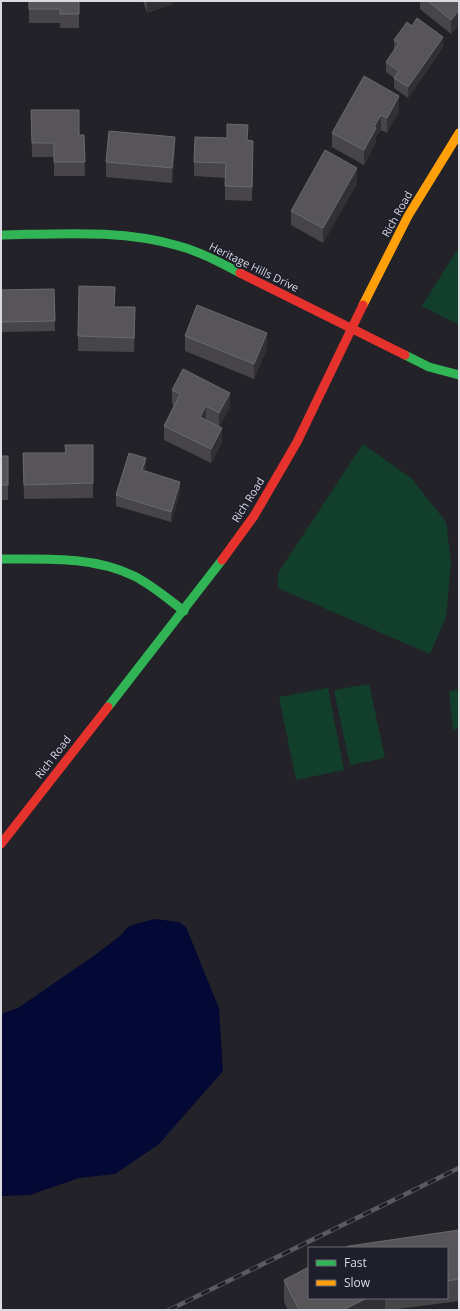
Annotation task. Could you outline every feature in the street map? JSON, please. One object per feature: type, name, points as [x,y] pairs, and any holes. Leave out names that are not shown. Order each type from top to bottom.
[{"type":"street","name":"Rich Road","points":[[1,844],[184,611],[254,516],[297,442],[408,216],[459,133]]},
{"type":"street","name":"Heritage Hills Drive","points":[[1,234],[84,234],[131,236],[178,246],[222,263],[429,367],[459,375]]},
{"type":"street","points":[[1,559],[59,559],[94,563],[129,574],[158,591],[184,611]]},
{"type":"green space","points":[[459,247],[459,325],[422,306]]},
{"type":"green space","points":[[363,444],[411,478],[446,522],[451,562],[446,617],[430,654],[278,588],[278,573]]},
{"type":"green space","points":[[369,684],[385,758],[350,765],[334,690]]},
{"type":"green space","points":[[328,688],[344,770],[296,780],[279,697]]},
{"type":"green space","points":[[459,689],[459,729],[453,729],[449,691]]},
{"type":"shaded area","points":[[155,919],[179,922],[186,927],[219,1008],[223,1071],[159,1144],[115,1174],[79,1178],[30,1195],[1,1196],[1,1014],[18,1008],[95,955],[120,936],[128,927]]},
{"type":"building","points":[[29,1],[79,1],[79,14],[60,14],[60,9],[29,9]]},
{"type":"building","points":[[428,1],[459,1],[459,10],[451,20]]},
{"type":"building","points":[[417,18],[443,37],[408,87],[394,78],[399,71],[386,62],[399,43],[394,40],[407,22],[412,26]]},
{"type":"building","points":[[364,76],[399,96],[387,118],[381,115],[364,150],[332,133]]},
{"type":"building","points":[[31,110],[79,110],[79,135],[84,135],[85,162],[54,162],[54,143],[32,143]]},
{"type":"building","points":[[227,124],[248,125],[247,140],[253,141],[252,187],[225,186],[226,163],[194,162],[195,137],[227,138]]},
{"type":"building","points":[[109,131],[175,137],[172,168],[106,162]]},
{"type":"building","points":[[325,150],[357,168],[323,228],[291,211]]},
{"type":"building","points":[[79,286],[115,287],[114,307],[135,307],[134,338],[78,336]]},
{"type":"building","points":[[54,289],[55,321],[1,322],[1,290]]},
{"type":"building","points":[[197,305],[267,333],[254,364],[185,336]]},
{"type":"building","points":[[183,369],[230,393],[219,413],[206,406],[200,417],[222,428],[211,449],[164,426],[180,394],[172,390]]},
{"type":"building","points":[[65,445],[93,445],[93,483],[24,485],[23,453],[66,453]]},
{"type":"building","points":[[129,453],[146,458],[142,470],[180,482],[171,512],[116,495]]},
{"type":"building","points":[[1,456],[8,456],[8,485],[1,485]]},
{"type":"building","points":[[459,1230],[459,1279],[448,1281],[448,1247],[346,1247]]},
{"type":"building","points":[[308,1268],[308,1299],[365,1299],[343,1310],[299,1310],[284,1280]]},
{"type":"railway","points":[[169,1310],[459,1168]]},
{"type":"traffic: fast","points":[[1,235],[91,234],[135,237],[187,248],[240,273]]},
{"type":"traffic: fast","points":[[405,355],[429,367],[459,375]]},
{"type":"traffic: fast","points":[[1,559],[52,559],[103,565],[134,576],[160,592],[184,611]]},
{"type":"traffic: fast","points":[[108,707],[222,560]]},
{"type":"traffic: slow","points":[[363,305],[408,216],[459,133]]},
{"type":"traffic: jam","points":[[240,273],[405,355]]},
{"type":"traffic: jam","points":[[222,560],[254,516],[297,442],[363,305]]},
{"type":"traffic: jam","points":[[1,844],[108,707]]}]
